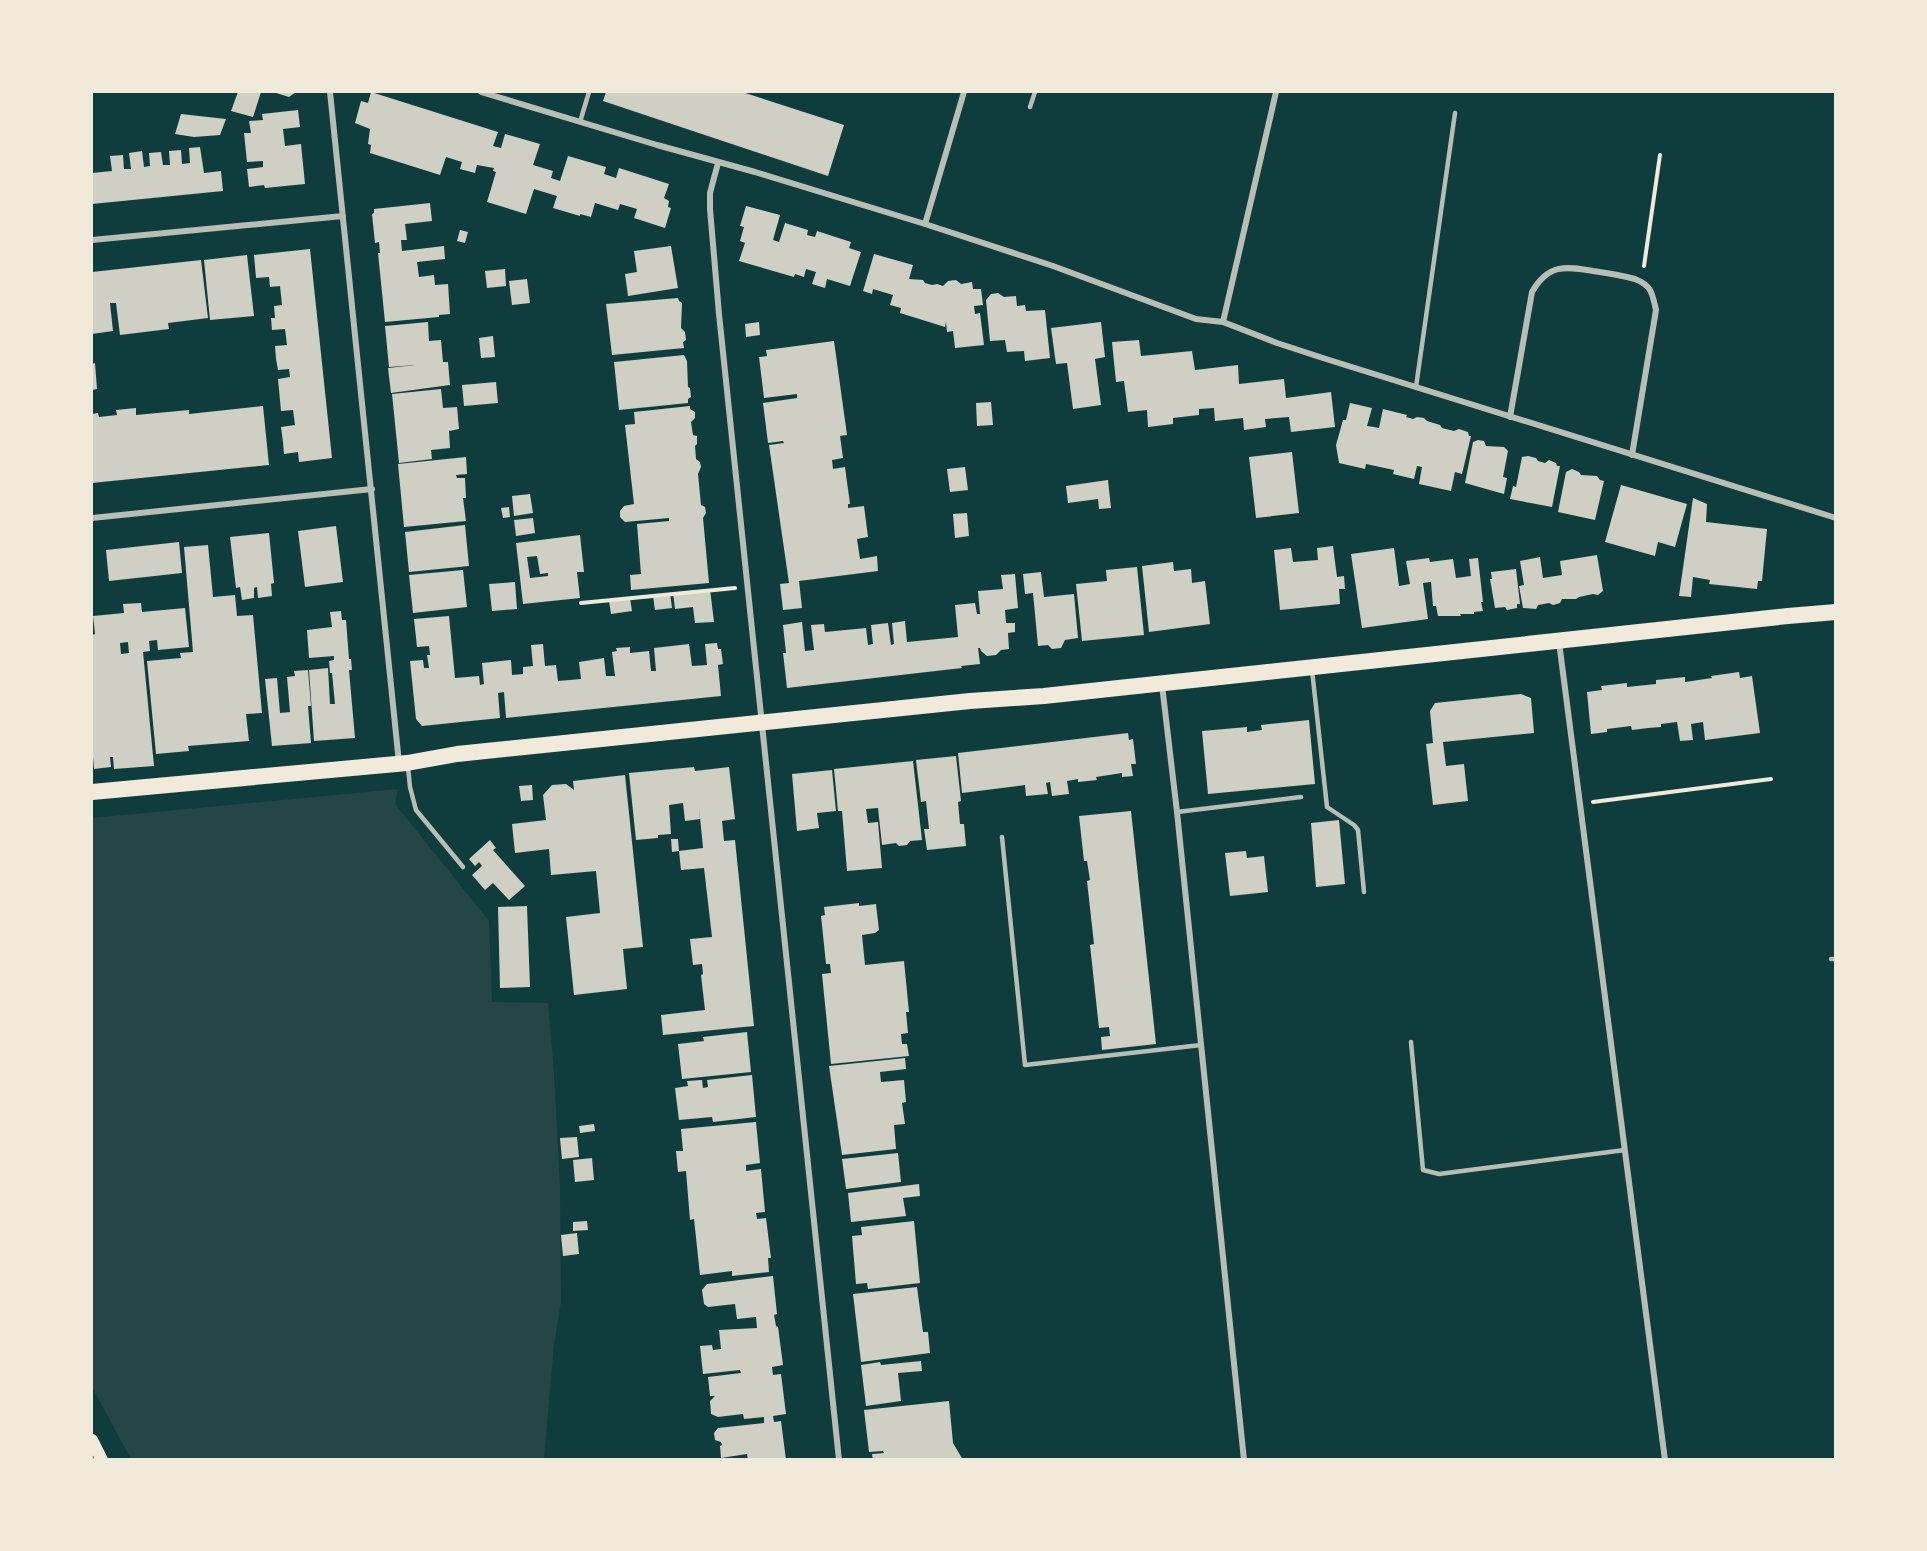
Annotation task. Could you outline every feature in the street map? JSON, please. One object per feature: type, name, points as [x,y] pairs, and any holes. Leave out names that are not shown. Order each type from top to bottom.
[{"type":"highway","points":[[92,792],[403,763],[457,754],[1311,668],[1836,612]]},
{"type":"main road","points":[[92,1440],[102,1460]]},
{"type":"street","points":[[330,92],[403,763]]},
{"type":"street","points":[[481,92],[925,224],[1053,266],[1196,319],[1223,322],[1277,343],[1836,518]]},
{"type":"street","points":[[925,224],[964,92]]},
{"type":"street","points":[[1223,322],[1276,92]]},
{"type":"street","points":[[718,163],[710,193],[710,209],[747,588],[839,1460]]},
{"type":"street","points":[[92,240],[343,216]]},
{"type":"street","points":[[1510,417],[1532,292],[1538,281],[1545,275],[1566,267],[1640,281],[1652,291],[1656,309],[1632,455]]},
{"type":"street","points":[[92,518],[372,489]]},
{"type":"street","points":[[1559,642],[1665,1460]]},
{"type":"street","points":[[1162,683],[1244,1460]]},
{"type":"lane","points":[[580,122],[589,92]]},
{"type":"lane","points":[[1030,107],[1035,92]]},
{"type":"lane","points":[[1416,387],[1455,113]]},
{"type":"lane","points":[[1311,668],[1327,807],[1358,830],[1364,892]]},
{"type":"lane","points":[[403,763],[416,810],[463,867]]},
{"type":"lane","points":[[1177,812],[1301,797]]},
{"type":"lane","points":[[1002,837],[1025,1065],[1201,1045]]},
{"type":"lane","points":[[1411,1042],[1423,1170],[1439,1174],[1625,1150]]},
{"type":"path","points":[[1640,281],[1644,270],[1660,155]]},
{"type":"path","points":[[581,603],[710,589],[747,588]]},
{"type":"path","points":[[1580,805],[1771,779]]},
{"type":"shaded area","points":[[398,789],[395,804],[489,921],[492,1002],[548,1003],[560,1187],[561,1302],[554,1344],[544,1459],[131,1459],[92,1387],[92,818]]},
{"type":"building","points":[[238,92],[261,92],[253,117],[231,111]]},
{"type":"building","points":[[273,92],[296,92],[289,97]]},
{"type":"building","points":[[371,92],[498,132],[493,146],[501,148],[505,134],[540,144],[533,165],[553,171],[551,178],[560,181],[568,156],[606,167],[604,174],[616,178],[619,168],[669,184],[664,198],[669,201],[668,207],[671,208],[665,228],[634,218],[637,209],[620,204],[618,210],[595,203],[591,217],[553,208],[557,196],[534,189],[526,214],[487,202],[496,172],[493,171],[494,168],[477,165],[475,173],[460,169],[462,162],[446,157],[440,175],[370,153],[371,145],[368,144],[370,129],[355,123],[361,101],[368,103]]},
{"type":"building","points":[[606,92],[742,92],[844,125],[828,176],[603,101]]},
{"type":"building","points":[[298,110],[300,127],[283,129],[285,146],[301,144],[305,184],[265,188],[264,185],[249,187],[247,169],[263,167],[263,161],[247,162],[244,133],[251,133],[249,121],[263,120],[262,114]]},
{"type":"building","points":[[181,114],[226,119],[220,135],[194,137],[175,134]]},
{"type":"building","points":[[200,147],[204,173],[221,171],[223,191],[92,204],[92,173],[112,171],[110,156],[123,155],[124,169],[131,169],[129,153],[142,151],[144,167],[150,166],[149,153],[161,152],[163,165],[170,165],[169,151],[181,150],[182,164],[190,163],[189,148]]},
{"type":"building","points":[[430,203],[432,221],[405,224],[407,240],[401,240],[402,251],[444,246],[445,259],[417,262],[419,277],[434,275],[435,285],[448,284],[450,314],[385,322],[378,253],[380,253],[379,242],[375,243],[372,214],[374,209]]},
{"type":"building","points":[[746,206],[780,215],[773,240],[779,242],[785,223],[808,230],[807,235],[815,237],[817,231],[851,242],[849,248],[861,252],[850,286],[827,279],[825,288],[812,284],[816,272],[806,269],[804,277],[795,274],[794,277],[739,261],[745,243],[740,241],[744,227],[740,226]]},
{"type":"building","points":[[460,230],[468,232],[465,243],[457,241]]},
{"type":"building","points":[[671,246],[678,288],[628,296],[625,274],[637,272],[634,251]]},
{"type":"building","points":[[310,249],[332,458],[299,462],[298,452],[284,454],[281,427],[295,425],[293,410],[281,411],[278,379],[290,377],[289,369],[278,370],[275,346],[287,345],[285,329],[272,330],[271,318],[275,318],[274,306],[282,305],[280,286],[270,287],[269,277],[256,278],[254,255]]},
{"type":"building","points":[[874,254],[913,265],[909,279],[923,280],[925,283],[943,286],[948,281],[956,280],[961,284],[972,282],[973,289],[981,289],[983,305],[974,306],[975,314],[980,313],[984,345],[955,348],[953,331],[947,332],[946,322],[945,327],[900,313],[901,308],[890,305],[893,295],[873,289],[872,294],[863,291]]},
{"type":"building","points":[[247,255],[254,316],[210,320],[204,260]]},
{"type":"building","points":[[201,260],[208,318],[168,323],[169,329],[120,335],[116,303],[110,303],[113,331],[92,334],[92,272]]},
{"type":"building","points":[[505,269],[506,286],[487,288],[485,271]]},
{"type":"building","points":[[527,279],[530,303],[512,305],[509,281]]},
{"type":"building","points":[[998,293],[1004,297],[1016,296],[1017,306],[1025,305],[1026,311],[1045,310],[1050,358],[1025,361],[1024,351],[1007,352],[1005,340],[990,341],[986,300],[991,294]]},
{"type":"building","points":[[678,298],[682,303],[681,328],[685,332],[686,340],[683,342],[684,348],[612,355],[606,304]]},
{"type":"building","points":[[428,322],[429,341],[441,340],[443,362],[448,362],[450,385],[391,393],[388,368],[415,365],[389,367],[385,326]]},
{"type":"building","points":[[759,322],[760,335],[746,337],[745,324]]},
{"type":"building","points":[[1101,322],[1105,357],[1095,359],[1101,405],[1073,409],[1067,363],[1056,364],[1051,328]]},
{"type":"building","points":[[493,336],[495,357],[481,358],[479,338]]},
{"type":"building","points":[[1139,340],[1141,356],[1192,351],[1195,370],[1238,365],[1239,384],[1284,379],[1286,398],[1331,392],[1335,427],[1291,432],[1289,417],[1265,419],[1266,427],[1244,430],[1243,418],[1215,421],[1214,408],[1199,409],[1199,415],[1173,418],[1173,424],[1148,427],[1147,410],[1128,412],[1124,381],[1116,382],[1112,342]]},
{"type":"building","points":[[834,341],[847,435],[840,436],[843,458],[832,460],[833,469],[845,467],[850,504],[848,508],[864,506],[868,537],[857,539],[860,559],[877,556],[878,571],[799,581],[802,608],[783,610],[780,584],[789,583],[769,445],[784,443],[783,441],[768,443],[763,403],[797,398],[797,394],[764,398],[759,357],[767,356],[766,350]]},
{"type":"building","points":[[684,355],[687,361],[688,387],[691,397],[688,403],[619,410],[614,362]]},
{"type":"building","points":[[95,363],[97,389],[92,390],[92,364]]},
{"type":"building","points":[[496,382],[498,403],[464,406],[462,385]]},
{"type":"building","points":[[441,389],[443,408],[457,407],[459,429],[449,431],[450,448],[431,450],[432,459],[399,463],[392,394]]},
{"type":"building","points":[[991,402],[993,425],[977,426],[976,403]]},
{"type":"building","points":[[1350,403],[1372,408],[1367,426],[1379,428],[1383,409],[1407,415],[1406,417],[1413,419],[1424,418],[1442,428],[1468,432],[1471,436],[1462,474],[1455,472],[1451,491],[1419,484],[1422,467],[1417,466],[1414,479],[1393,474],[1394,470],[1366,464],[1365,469],[1339,463],[1336,445]]},
{"type":"building","points":[[263,406],[269,465],[92,483],[92,414],[98,413],[99,417],[117,415],[116,410],[136,408],[136,415],[189,410],[189,414]]},
{"type":"building","points":[[690,406],[690,409],[695,412],[695,418],[691,422],[693,435],[697,436],[695,446],[696,459],[700,462],[701,467],[698,474],[701,505],[705,507],[706,513],[703,518],[709,583],[631,590],[630,575],[641,574],[637,524],[669,521],[669,518],[625,522],[620,517],[620,511],[624,506],[634,504],[625,425],[635,424],[634,412]]},
{"type":"building","points":[[1484,441],[1486,446],[1504,447],[1508,451],[1503,477],[1507,478],[1504,494],[1465,483],[1473,442]]},
{"type":"building","points":[[1292,452],[1299,513],[1256,518],[1249,457]]},
{"type":"building","points":[[1528,456],[1545,463],[1549,460],[1560,466],[1552,507],[1510,499],[1513,486],[1516,487],[1522,457]]},
{"type":"building","points":[[466,457],[467,474],[456,475],[457,478],[465,478],[466,498],[463,498],[466,521],[404,527],[398,464]]},
{"type":"building","points":[[965,467],[968,490],[950,492],[947,469]]},
{"type":"building","points":[[1572,469],[1581,475],[1597,476],[1604,481],[1595,520],[1558,512],[1566,472]]},
{"type":"building","points":[[1108,480],[1111,508],[1099,509],[1098,499],[1068,503],[1066,486]]},
{"type":"building","points":[[1621,485],[1687,504],[1675,547],[1658,542],[1655,556],[1605,542]]},
{"type":"building","points":[[530,494],[533,513],[514,516],[512,496]]},
{"type":"building","points":[[1693,498],[1707,504],[1706,522],[1767,529],[1762,581],[1758,581],[1757,589],[1709,584],[1710,580],[1693,577],[1691,597],[1679,596]]},
{"type":"building","points":[[509,507],[510,517],[503,518],[501,508]]},
{"type":"building","points":[[967,513],[969,536],[955,538],[953,514]]},
{"type":"building","points":[[533,518],[535,533],[516,536],[514,520]]},
{"type":"building","points":[[465,525],[469,566],[409,572],[405,532]]},
{"type":"building","points":[[336,526],[343,582],[305,587],[298,531]]},
{"type":"building","points":[[269,533],[274,583],[271,584],[272,596],[258,598],[257,587],[254,588],[254,598],[242,600],[240,587],[236,588],[230,537]]},
{"type":"building","points":[[580,535],[584,572],[577,572],[580,598],[523,604],[516,543]],"holes":[[[537,556],[540,574],[548,573],[548,576],[530,578],[527,557]]]},
{"type":"building","points":[[179,542],[182,573],[109,581],[106,550]]},
{"type":"building","points":[[208,545],[213,597],[235,595],[237,616],[253,615],[262,713],[246,714],[249,741],[188,746],[189,751],[156,754],[147,661],[181,658],[180,653],[193,652],[184,547]]},
{"type":"building","points":[[1333,546],[1337,577],[1344,576],[1345,589],[1339,589],[1340,604],[1280,610],[1274,550],[1291,548],[1293,562],[1318,560],[1317,548]]},
{"type":"building","points":[[1394,548],[1399,586],[1410,584],[1406,561],[1429,558],[1430,562],[1453,559],[1456,578],[1471,576],[1469,559],[1478,558],[1483,611],[1474,612],[1474,614],[1460,614],[1461,616],[1438,616],[1436,606],[1433,606],[1431,582],[1423,583],[1428,619],[1362,628],[1351,554]]},
{"type":"building","points":[[1597,555],[1603,591],[1598,595],[1562,599],[1560,603],[1553,605],[1549,603],[1538,605],[1536,609],[1523,608],[1519,586],[1524,585],[1520,561],[1540,557],[1543,578],[1562,575],[1560,561]]},
{"type":"building","points":[[1173,562],[1174,571],[1191,569],[1192,583],[1205,581],[1210,624],[1149,632],[1142,566]]},
{"type":"building","points":[[1137,567],[1144,635],[1082,641],[1076,584],[1107,581],[1106,570]]},
{"type":"building","points":[[1516,569],[1520,604],[1517,604],[1517,608],[1507,610],[1505,607],[1495,608],[1491,572]]},
{"type":"building","points":[[463,570],[467,607],[413,613],[409,575]]},
{"type":"building","points":[[1041,572],[1044,597],[1074,594],[1078,638],[1065,640],[1061,648],[1052,649],[1048,645],[1038,646],[1033,593],[1025,594],[1023,574]]},
{"type":"building","points":[[1015,574],[1018,608],[1005,610],[1006,623],[1015,623],[1015,632],[1008,633],[1009,649],[987,656],[978,648],[980,664],[787,688],[783,625],[802,622],[805,651],[814,650],[811,625],[824,624],[825,632],[866,628],[868,645],[873,644],[871,625],[888,623],[891,645],[894,644],[892,623],[905,621],[907,642],[958,637],[955,605],[975,603],[977,614],[980,614],[978,591],[1003,589],[1001,575]]},
{"type":"building","points":[[515,582],[517,609],[492,611],[489,584]]},
{"type":"building","points":[[710,589],[714,622],[695,623],[693,607],[675,609],[673,593]]},
{"type":"building","points":[[670,593],[672,608],[655,610],[653,596]]},
{"type":"building","points":[[630,598],[632,611],[611,614],[609,601]]},
{"type":"building","points":[[141,603],[142,612],[185,608],[189,647],[158,650],[157,640],[149,641],[150,651],[143,652],[154,766],[114,769],[113,757],[110,757],[111,767],[94,769],[92,757],[92,635],[95,634],[93,616],[124,613],[123,604]],"holes":[[[128,642],[129,653],[121,654],[120,643]]]},
{"type":"building","points":[[341,611],[342,620],[346,620],[349,659],[351,659],[352,670],[349,670],[355,738],[314,741],[309,670],[328,668],[330,704],[335,704],[329,661],[334,660],[334,656],[309,658],[307,630],[332,627],[330,612]]},
{"type":"building","points":[[449,616],[455,678],[479,676],[480,685],[484,684],[482,663],[511,660],[512,675],[523,674],[523,667],[533,666],[531,645],[543,644],[545,666],[556,665],[558,681],[581,679],[579,662],[604,658],[606,676],[615,676],[612,652],[617,651],[616,648],[630,647],[630,653],[649,651],[651,671],[656,671],[654,648],[689,644],[692,666],[707,665],[705,644],[717,643],[718,649],[721,649],[723,664],[718,665],[721,696],[506,718],[504,692],[498,693],[500,718],[422,726],[416,719],[410,661],[423,660],[424,668],[429,668],[427,655],[430,655],[429,646],[417,647],[414,619]]},
{"type":"building","points":[[308,670],[311,743],[272,746],[265,679],[277,678],[280,713],[290,712],[287,677],[295,676],[294,671]]},
{"type":"building","points":[[1739,672],[1740,678],[1752,676],[1760,733],[1705,740],[1703,722],[1691,724],[1693,740],[1680,741],[1677,722],[1661,724],[1661,727],[1632,730],[1631,726],[1607,729],[1607,732],[1591,734],[1587,692],[1602,690],[1601,686],[1627,683],[1627,687],[1656,684],[1656,680],[1685,677],[1685,682]]},
{"type":"building","points":[[1521,694],[1531,698],[1534,733],[1443,742],[1446,766],[1464,764],[1468,801],[1433,805],[1426,744],[1433,743],[1430,711],[1435,703]]},
{"type":"building","points":[[1309,720],[1315,784],[1208,794],[1202,731],[1247,727],[1247,732],[1262,730],[1261,725]]},
{"type":"building","points":[[1128,733],[1129,740],[1133,739],[1136,764],[1131,764],[1133,776],[1122,777],[1122,773],[1096,777],[1097,780],[1067,781],[1069,794],[1052,796],[1050,782],[1046,783],[1048,794],[1026,796],[1025,785],[962,793],[958,753]]},
{"type":"building","points":[[956,756],[961,801],[958,802],[960,824],[964,824],[966,846],[927,850],[924,829],[929,829],[926,801],[921,802],[916,760]]},
{"type":"building","points":[[913,761],[922,840],[910,841],[907,845],[899,846],[896,843],[882,845],[878,808],[866,809],[868,823],[878,822],[882,868],[847,871],[842,811],[838,811],[834,769]]},
{"type":"building","points":[[694,767],[695,771],[729,767],[735,819],[722,821],[724,841],[735,840],[754,1026],[663,1035],[661,1015],[705,1010],[702,964],[693,965],[690,939],[712,937],[704,868],[681,870],[679,851],[703,848],[699,807],[700,819],[685,821],[683,803],[669,805],[671,834],[636,840],[629,773]]},
{"type":"building","points":[[832,770],[836,811],[817,813],[819,828],[797,831],[792,774]]},
{"type":"building","points":[[625,775],[643,947],[623,949],[627,989],[574,995],[566,917],[600,913],[596,871],[551,875],[549,849],[515,853],[512,824],[546,820],[543,795],[552,785],[566,784],[574,790],[573,781]]},
{"type":"building","points":[[532,785],[533,800],[521,801],[519,786]]},
{"type":"building","points":[[1131,811],[1156,1044],[1102,1050],[1101,1037],[1110,1036],[1109,1027],[1099,1028],[1090,945],[1094,944],[1087,881],[1090,880],[1087,861],[1084,861],[1079,816]]},
{"type":"building","points":[[1339,820],[1345,884],[1316,887],[1311,823]]},
{"type":"building","points":[[671,839],[678,839],[679,851],[672,852]]},
{"type":"building","points":[[490,840],[496,848],[493,850],[525,886],[509,900],[493,883],[485,890],[472,875],[482,866],[479,862],[475,866],[469,859]]},
{"type":"building","points":[[1246,851],[1247,858],[1264,856],[1268,892],[1230,896],[1225,853]]},
{"type":"building","points":[[859,903],[859,906],[876,904],[879,930],[862,935],[865,965],[904,961],[909,1012],[906,1012],[908,1033],[901,1034],[902,1044],[907,1044],[909,1056],[831,1064],[822,974],[831,973],[830,964],[826,964],[821,916],[825,915],[824,907]]},
{"type":"building","points":[[527,906],[530,987],[500,988],[498,907]]},
{"type":"building","points":[[747,1032],[751,1072],[682,1079],[678,1044],[704,1041],[703,1037]]},
{"type":"building","points":[[905,1058],[906,1069],[880,1072],[881,1082],[904,1080],[906,1102],[902,1103],[905,1124],[894,1125],[896,1149],[842,1155],[829,1066]]},
{"type":"building","points":[[752,1075],[756,1117],[713,1122],[712,1117],[679,1120],[675,1088],[688,1086],[687,1081],[702,1080],[703,1088],[708,1087],[707,1080]]},
{"type":"building","points":[[756,1122],[760,1163],[746,1165],[746,1171],[761,1169],[765,1212],[756,1213],[757,1219],[766,1218],[771,1258],[768,1258],[769,1272],[732,1276],[732,1271],[700,1275],[694,1219],[690,1220],[686,1171],[678,1172],[676,1151],[683,1151],[681,1129]]},
{"type":"building","points":[[594,1124],[595,1131],[580,1133],[579,1126]]},
{"type":"building","points":[[577,1137],[579,1157],[562,1159],[560,1138]]},
{"type":"building","points":[[898,1153],[901,1182],[846,1189],[842,1159]]},
{"type":"building","points":[[592,1158],[594,1180],[575,1182],[573,1160]]},
{"type":"building","points":[[919,1184],[920,1196],[903,1198],[906,1216],[851,1222],[848,1193]]},
{"type":"building","points":[[587,1221],[588,1230],[573,1231],[573,1222]]},
{"type":"building","points":[[914,1221],[920,1283],[868,1289],[867,1283],[856,1284],[852,1236],[862,1235],[861,1227]]},
{"type":"building","points":[[577,1233],[579,1254],[563,1256],[561,1235]]},
{"type":"building","points":[[773,1276],[777,1314],[774,1315],[778,1327],[783,1365],[772,1367],[773,1375],[781,1374],[786,1414],[773,1416],[774,1422],[781,1421],[786,1460],[748,1460],[747,1454],[721,1458],[720,1446],[722,1445],[721,1442],[715,1440],[714,1433],[718,1428],[764,1423],[764,1417],[744,1419],[743,1414],[718,1417],[711,1414],[710,1401],[715,1396],[710,1396],[708,1377],[741,1373],[740,1370],[703,1374],[700,1346],[712,1345],[713,1350],[721,1349],[719,1330],[757,1328],[756,1317],[737,1319],[735,1304],[708,1307],[704,1304],[702,1290],[707,1284]]},
{"type":"building","points":[[917,1287],[923,1332],[928,1332],[930,1353],[861,1362],[853,1294]]},
{"type":"building","points":[[921,1361],[922,1371],[898,1373],[901,1401],[866,1406],[861,1365]]},
{"type":"building","points":[[949,1401],[953,1443],[963,1460],[873,1460],[872,1454],[884,1453],[883,1451],[869,1452],[864,1410]]}]
